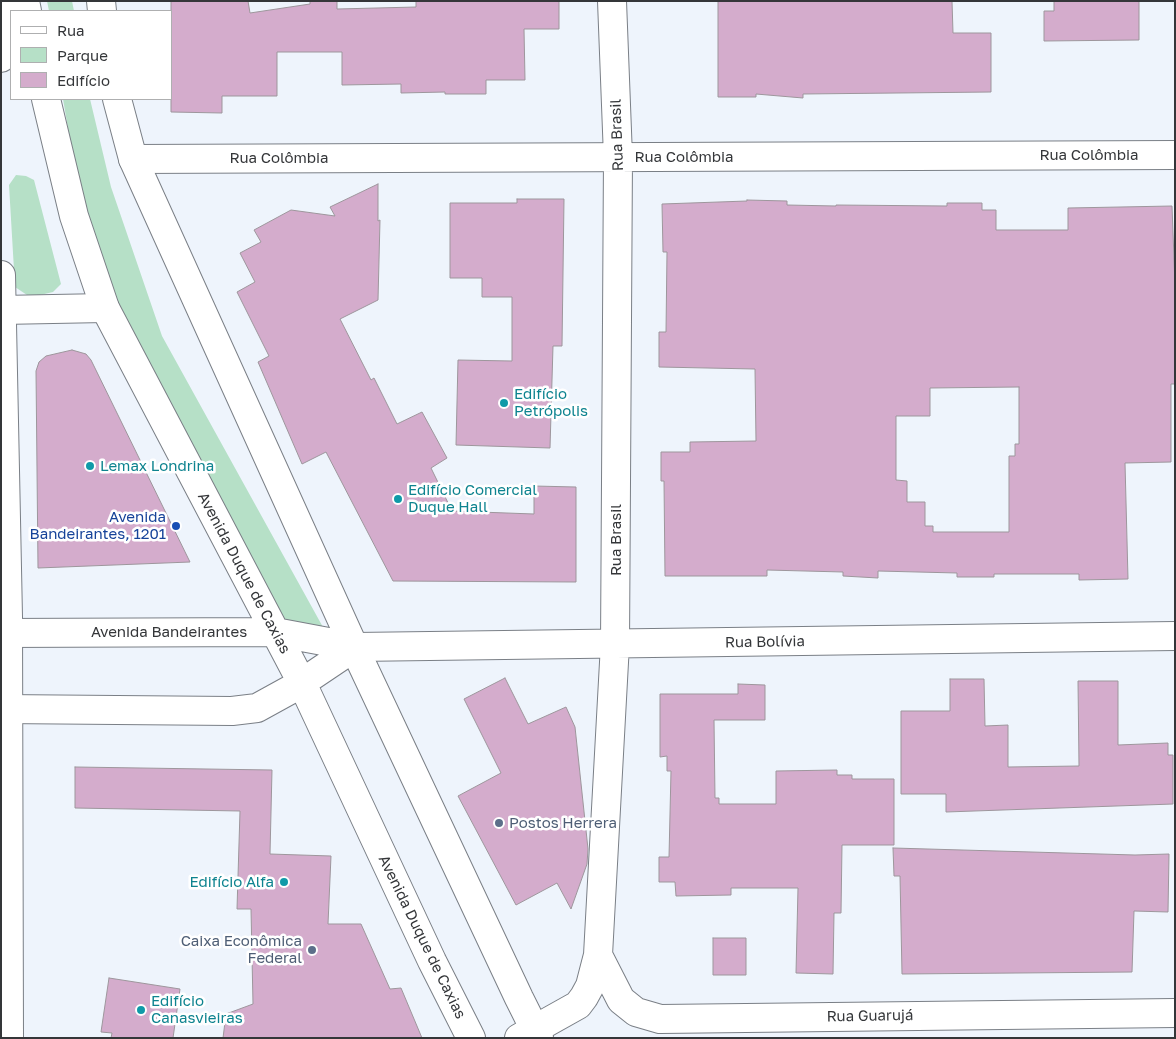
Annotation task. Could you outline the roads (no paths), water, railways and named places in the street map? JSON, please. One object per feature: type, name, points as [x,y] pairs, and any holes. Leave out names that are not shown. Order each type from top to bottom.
[{"type":"street","points":[[1,58],[10,1]]},
{"type":"street","name":"Rua Brasil","points":[[531,1035],[578,1004],[584,997],[590,986],[598,956],[615,644],[618,157],[612,1]]},
{"type":"street","name":"Avenida Duque de Caxias","points":[[46,100],[74,216],[104,308],[302,683],[432,961],[471,1038]]},
{"type":"street","points":[[117,100],[134,159],[355,647],[519,998],[531,1035]]},
{"type":"street","name":"Rua Colômbia","points":[[134,159],[1175,155]]},
{"type":"street","points":[[1,275],[10,1038]]},
{"type":"street","points":[[2,310],[104,308]]},
{"type":"street","name":"Avenida Bandeirantes","points":[[4,633],[275,632],[355,647]]},
{"type":"street","name":"Rua Bolívia","points":[[355,647],[1175,636]]},
{"type":"street","points":[[5,709],[232,711],[257,708],[302,683],[355,647]]},
{"type":"street","name":"Rua Guarujá","points":[[598,956],[621,1000],[636,1012],[660,1019],[1175,1013]]},
{"type":"place","name":"Edifício Petrópolis","points":[[504,403]]},
{"type":"place","name":"Lemax Londrina","points":[[90,466]]},
{"type":"place","name":"Edifício Comercial Duque Hall","points":[[398,499]]},
{"type":"place","name":"Avenida Bandeirantes, 1201","points":[[176,526]]},
{"type":"place","name":"Postos Herrera","points":[[499,823]]},
{"type":"place","name":"Edifício Alfa","points":[[284,882]]},
{"type":"place","name":"Caixa Econômica Federal","points":[[312,950]]},
{"type":"place","name":"Edifício Canasvieiras","points":[[141,1010]]}]
